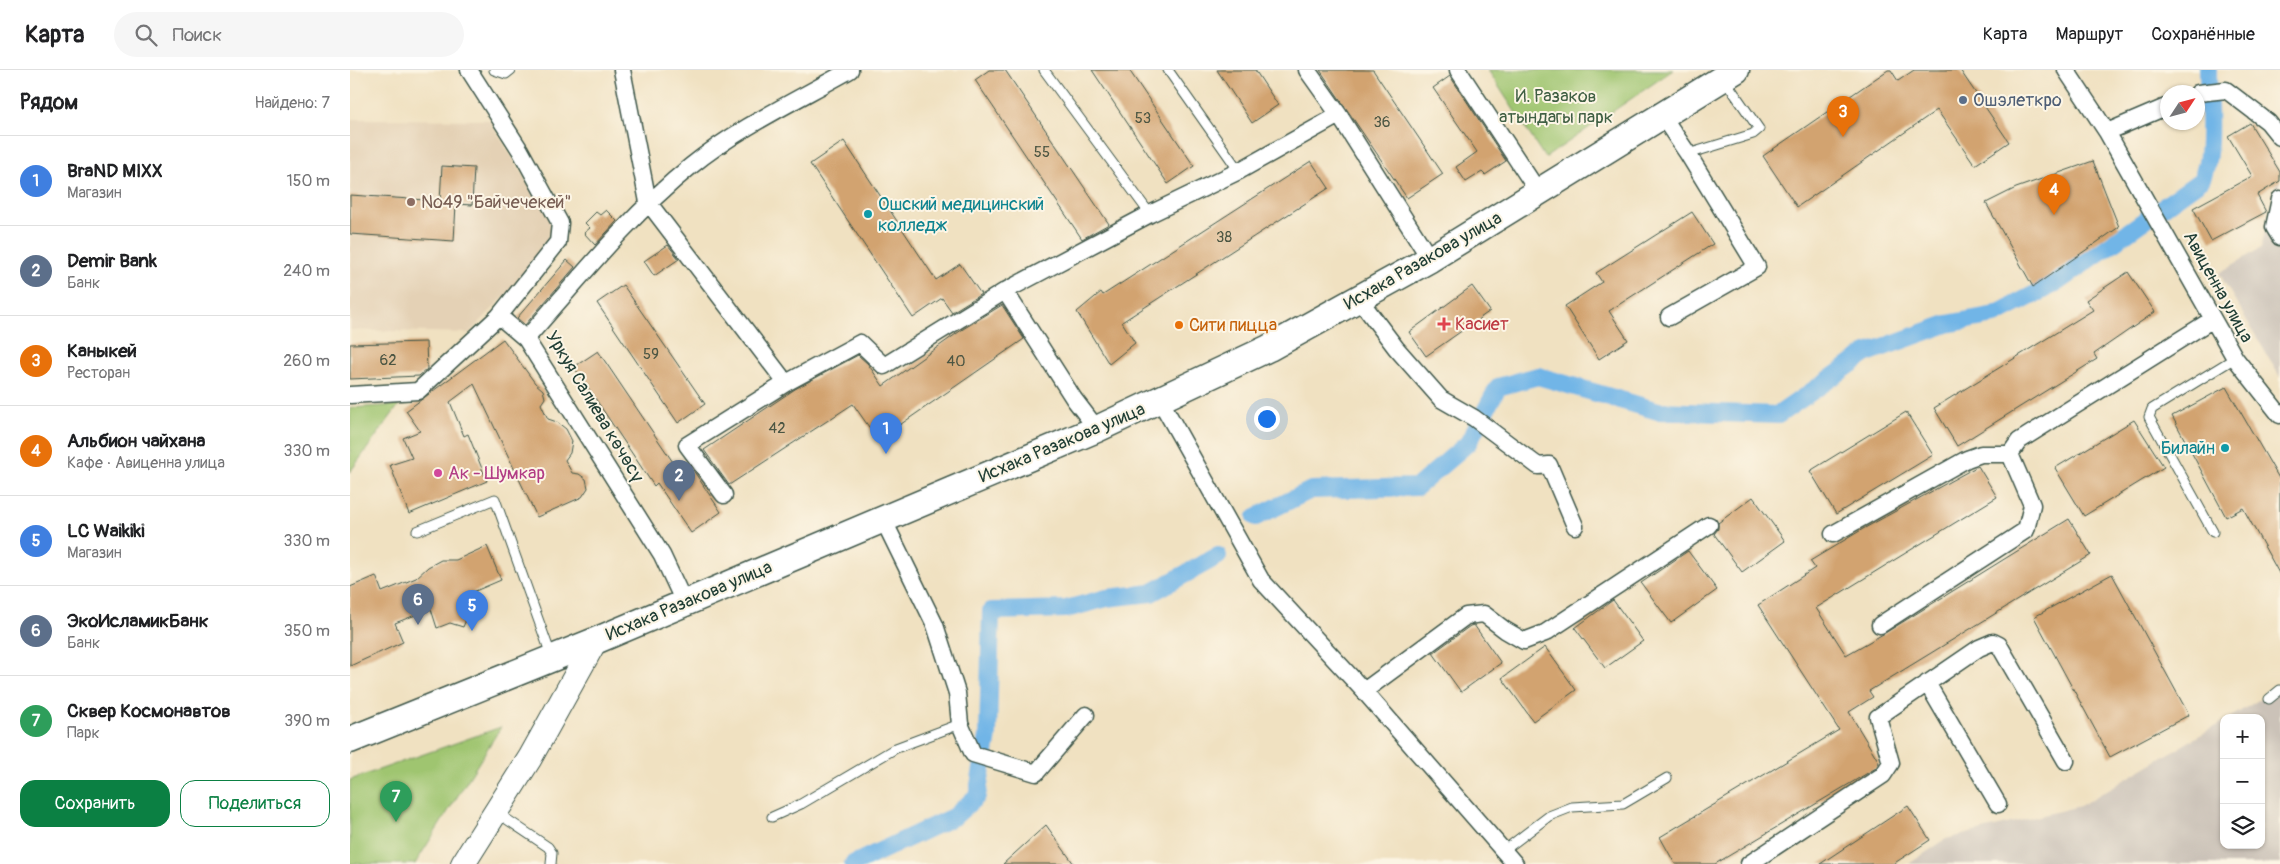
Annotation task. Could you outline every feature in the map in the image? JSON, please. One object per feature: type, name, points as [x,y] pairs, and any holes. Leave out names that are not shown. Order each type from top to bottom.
[{"type":"main road","name":"Исхака Разакова улица","points":[[350,740],[595,641],[1096,429],[1269,348],[1430,259],[1730,74]]},
{"type":"main road","points":[[463,864],[530,758],[595,641]]},
{"type":"street","points":[[622,70],[648,202],[786,383]]},
{"type":"street","name":"Уркуя Салиева көчөсү","points":[[684,602],[662,555],[526,339],[648,202],[708,154],[850,70]]},
{"type":"street","points":[[1307,70],[1339,115],[1430,259]]},
{"type":"street","points":[[1458,70],[1539,193]]},
{"type":"street","points":[[2066,70],[2107,132],[2160,109]]},
{"type":"street","points":[[350,395],[418,391],[499,316],[558,242],[560,223],[474,72]]},
{"type":"street","points":[[2205,92],[2226,90],[2268,122],[2280,137]]},
{"type":"street","points":[[724,495],[687,445],[786,383],[860,343],[884,366],[1005,291],[1150,214],[1239,171],[1339,115]]},
{"type":"street","points":[[1662,117],[1688,154],[1757,267],[1669,317]]},
{"type":"street","name":"Авиценна улица","points":[[2107,132],[2235,358],[2280,415]]},
{"type":"street","points":[[2280,199],[2274,227],[2280,237]]},
{"type":"street","points":[[1005,291],[1074,399],[1096,429]]},
{"type":"street","points":[[1359,299],[1396,348],[1441,399],[1480,423],[1538,466],[1548,465],[1575,526]]},
{"type":"street","points":[[499,316],[526,339]]},
{"type":"street","points":[[2010,454],[2019,441],[2213,319]]},
{"type":"street","points":[[1160,400],[1261,580],[1364,691],[1502,852],[1515,864]]},
{"type":"street","points":[[1833,534],[1967,459],[1981,454],[2010,454]]},
{"type":"street","points":[[1880,625],[2026,530],[2032,505],[2010,454]]},
{"type":"street","points":[[883,519],[935,625],[957,693],[960,724],[973,754],[1036,773],[1086,715]]},
{"type":"street","points":[[1364,691],[1466,616],[1484,614],[1505,630],[1524,641],[1545,633],[1709,525]]},
{"type":"street","points":[[1749,864],[1883,775],[1892,762],[1878,717],[1980,648],[1993,642],[1999,645],[2066,761]]},
{"type":"street","points":[[1927,683],[1998,804]]},
{"type":"lane","points":[[494,70],[506,74],[511,70]]},
{"type":"lane","points":[[1044,70],[1150,214]]},
{"type":"lane","points":[[1168,70],[1239,171]]},
{"type":"lane","points":[[1688,154],[1754,134],[1759,129],[1730,74]]},
{"type":"lane","points":[[2213,532],[2149,417],[2152,409],[2235,358]]},
{"type":"lane","points":[[417,531],[495,499],[552,658]]},
{"type":"lane","points":[[2269,699],[2280,690]]},
{"type":"lane","points":[[772,817],[801,804],[896,748],[960,724]]},
{"type":"lane","points":[[1502,852],[1549,816],[1572,807],[1623,804],[1667,778]]},
{"type":"lane","points":[[496,812],[548,847],[552,853],[551,864]]},
{"type":"shaded area","points":[[350,119],[489,120],[562,237],[469,333],[350,330]]},
{"type":"shaded area","points":[[2280,172],[2280,377],[2219,273],[2261,248]]},
{"type":"shaded area","points":[[2280,687],[2280,864],[1909,864],[1946,839],[2080,806],[2220,723],[2220,849],[2265,849],[2265,714],[2236,714]]},
{"type":"green space","name":"И. Разаков атындагы парк","points":[[1488,70],[1673,70],[1545,158]]},
{"type":"green space","points":[[399,405],[350,472],[350,408]]},
{"type":"green space","points":[[501,727],[415,864],[350,864],[350,780]]},
{"type":"building","points":[[989,70],[1005,70],[1109,224],[1082,239],[975,80]]},
{"type":"building","points":[[1092,70],[1129,70],[1194,166],[1168,184]]},
{"type":"building","points":[[1217,70],[1255,70],[1278,105],[1252,123]]},
{"type":"building","points":[[1320,70],[1373,70],[1443,174],[1407,198]]},
{"type":"building","points":[[1888,70],[1891,70],[1898,81],[1914,70],[1960,70],[2009,142],[1975,165],[1937,110],[1797,207],[1763,156]]},
{"type":"building","points":[[1450,76],[1506,161],[1485,175],[1482,172],[1466,182],[1456,167],[1477,152],[1433,88]]},
{"type":"building","points":[[2250,123],[2280,172],[2280,181],[2257,195],[2266,212],[2211,241],[2193,208],[2252,176],[2228,136]]},
{"type":"building","name":"Ошский медицинский колледж","points":[[844,141],[936,280],[960,264],[981,294],[952,312],[942,298],[913,318],[810,164]]},
{"type":"building","points":[[1311,161],[1329,188],[1122,322],[1135,343],[1109,364],[1077,312],[1101,292],[1103,295]]},
{"type":"building","points":[[2093,161],[2119,227],[2033,287],[1986,203],[2016,188]]},
{"type":"building","name":"№49 \"Байчечекей\"","points":[[442,166],[474,168],[472,205],[456,204],[454,241],[350,234],[350,195],[440,201]]},
{"type":"building","points":[[606,210],[617,221],[595,245],[584,233],[590,228],[585,223],[596,212],[600,215]]},
{"type":"building","points":[[1692,212],[1713,244],[1609,311],[1628,340],[1599,359],[1565,306],[1602,282],[1596,273]]},
{"type":"building","points":[[668,245],[679,259],[654,276],[644,261]]},
{"type":"building","points":[[567,260],[575,267],[525,325],[517,318]]},
{"type":"building","points":[[2128,272],[2155,312],[2094,354],[2097,359],[1957,446],[1934,408],[2093,310],[2086,300]]},
{"type":"building","points":[[623,285],[705,404],[678,423],[597,303]]},
{"type":"building","points":[[1472,286],[1490,311],[1426,356],[1409,332]]},
{"type":"building","points":[[1002,305],[1024,339],[878,440],[853,404],[729,485],[704,450],[795,389],[858,355],[868,364],[883,386],[963,329]]},
{"type":"building","points":[[503,339],[535,383],[543,390],[545,398],[541,404],[548,419],[557,422],[566,429],[572,441],[570,453],[565,460],[572,473],[579,474],[586,479],[588,488],[582,497],[537,517],[474,384],[450,402],[464,436],[468,434],[487,481],[409,514],[390,465],[412,458],[403,438],[420,431],[406,411]]},
{"type":"building","points":[[426,342],[427,369],[419,376],[350,379],[350,344]]},
{"type":"building","points":[[598,351],[683,477],[693,470],[721,512],[691,533],[657,483],[654,486],[574,367]]},
{"type":"building","name":"Билайн","points":[[2226,387],[2280,480],[2280,575],[2243,508],[2226,517],[2172,416]]},
{"type":"building","points":[[1906,412],[1933,455],[1836,514],[1810,471]]},
{"type":"building","points":[[2134,420],[2164,467],[2084,516],[2055,468]]},
{"type":"building","points":[[1978,466],[1997,497],[1816,608],[1846,655],[1885,633],[2069,519],[2091,555],[1869,691],[1873,697],[1849,712],[1879,762],[1876,768],[1715,864],[1675,864],[1660,837],[1839,730],[1758,605],[1815,568],[1810,561],[1863,529]]},
{"type":"building","points":[[1753,497],[1785,541],[1742,572],[1714,534],[1718,529],[1718,523]]},
{"type":"building","points":[[487,546],[501,580],[473,592],[480,610],[468,615],[463,627],[450,623],[437,628],[431,609],[395,623],[403,642],[350,666],[350,587],[376,576],[382,592],[416,578],[428,567],[441,560],[456,560]]},
{"type":"building","points":[[1688,551],[1717,590],[1671,623],[1641,583]]},
{"type":"building","points":[[2112,574],[2189,715],[2110,757],[2034,617]]},
{"type":"building","points":[[1613,600],[1643,641],[1605,668],[1575,628]]},
{"type":"building","points":[[1474,625],[1501,663],[1461,692],[1433,653]]},
{"type":"building","points":[[1545,647],[1576,690],[1533,721],[1502,678]]},
{"type":"building","points":[[1908,806],[1930,840],[1893,864],[1820,864]]},
{"type":"building","points":[[1046,825],[1074,864],[1003,864]]},
{"type":"waterway","points":[[1256,517],[1311,490],[1417,487],[1468,443],[1498,387],[1538,376],[1658,411],[1778,415],[1867,353],[1947,324],[1995,315],[2058,282],[2201,180],[2208,157],[2209,143],[2208,70]]},
{"type":"waterway","points":[[853,864],[955,816],[977,796],[988,736],[991,611],[1066,609],[1107,598],[1151,593],[1218,556]]},
{"type":"place","name":"Ошэлеткро","points":[[1963,100]]},
{"type":"place","name":"Каныкей","points":[[1843,137]]},
{"type":"place","name":"№49 \"Байчечекей\"","points":[[411,202]]},
{"type":"place","name":"Ошский медицинский колледж","points":[[868,214]]},
{"type":"place","name":"Альбион чайхана","points":[[2054,215]]},
{"type":"place","name":"Касиет","points":[[1444,324]]},
{"type":"place","name":"Сити пицца","points":[[1179,325]]},
{"type":"place","name":"Билайн","points":[[2225,448]]},
{"type":"place","name":"BraND MIXX","points":[[886,454]]},
{"type":"place","name":"Ак - Шумкар","points":[[438,473]]},
{"type":"place","name":"Demir Bank","points":[[679,501]]},
{"type":"place","name":"ЭкоИсламикБанк","points":[[418,625]]},
{"type":"place","name":"LC Waikiki","points":[[472,631]]},
{"type":"place","name":"Сквер Космонавтов","points":[[396,822]]}]
